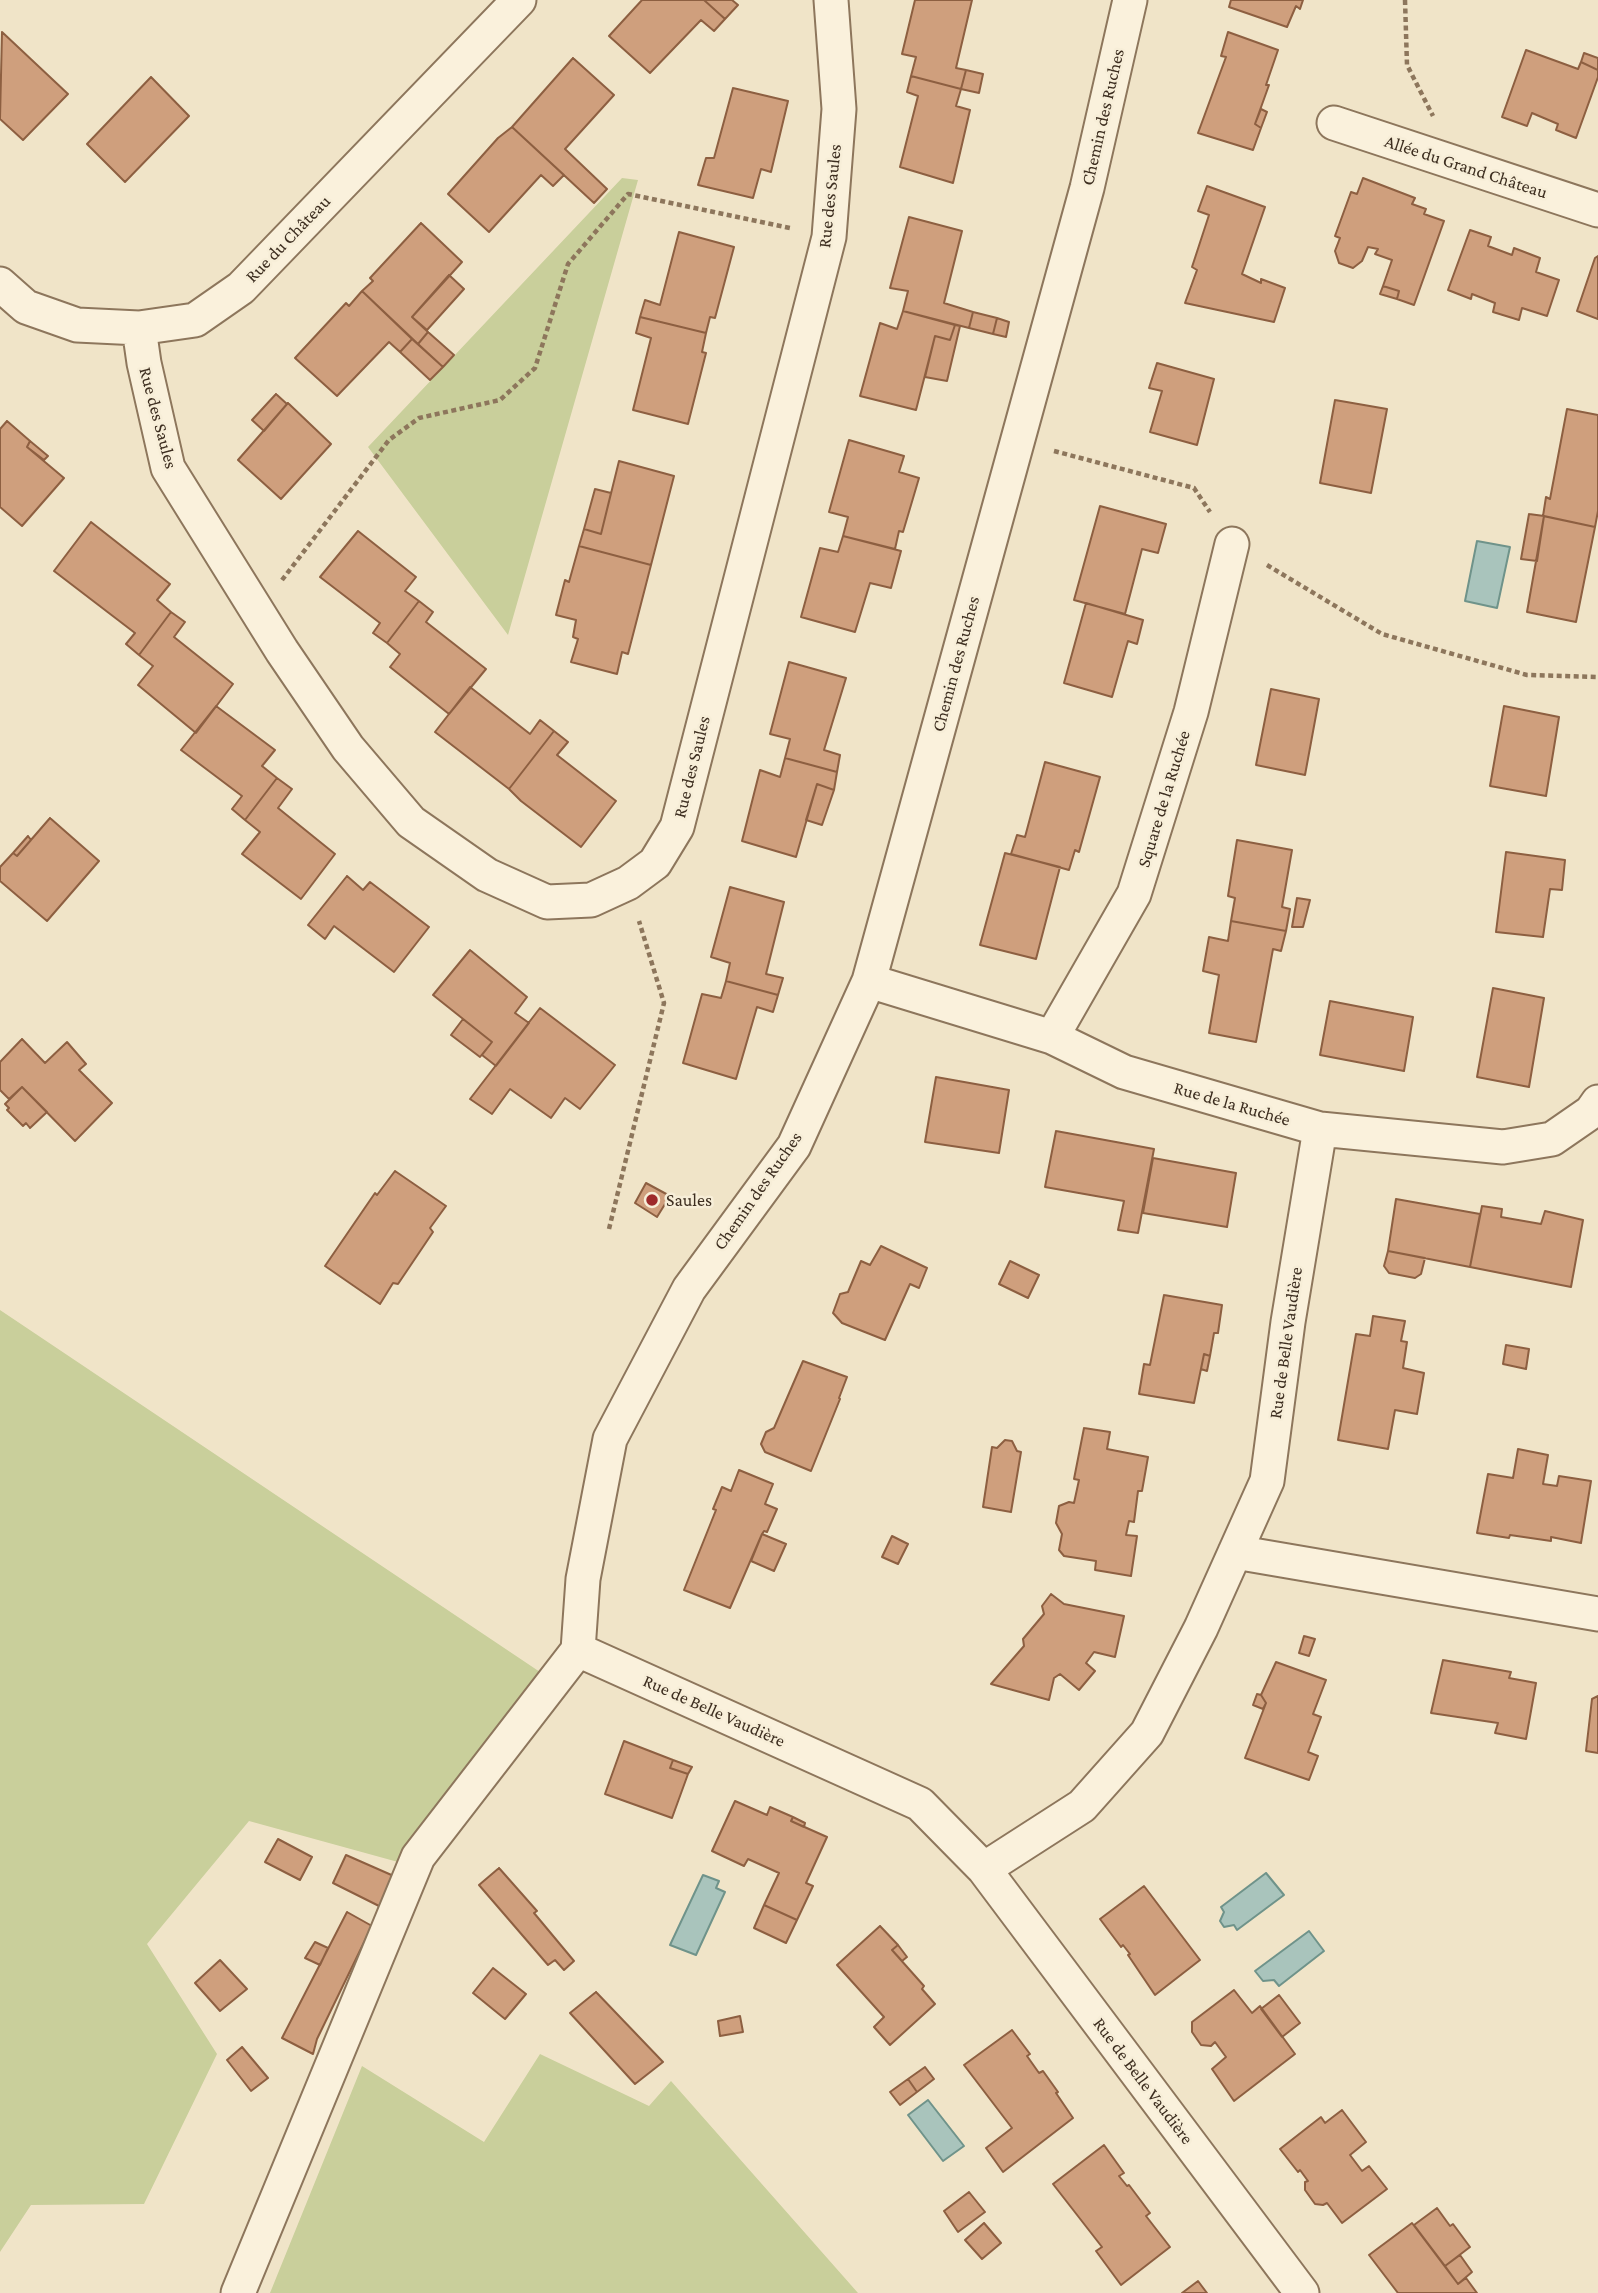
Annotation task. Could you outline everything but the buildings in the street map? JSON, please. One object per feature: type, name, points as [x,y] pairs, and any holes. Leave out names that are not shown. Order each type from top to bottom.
[{"type":"street","name":"Rue du Château","points":[[0,284],[26,307],[77,325],[139,328],[195,320],[241,288],[519,0]]},
{"type":"street","name":"Rue des Saules","points":[[139,328],[144,363],[168,468],[258,612],[348,748],[411,822],[487,875],[547,902],[591,900],[628,883],[655,863],[677,827],[829,237],[839,109],[831,0]]},
{"type":"street","name":"Chemin des Ruches","points":[[578,1650],[583,1579],[610,1439],[689,1289],[794,1146],[869,981],[1087,188],[1130,0]]},
{"type":"street","name":"Allée du Grand Château","points":[[1334,123],[1598,210]]},
{"type":"street","name":"Square de la Ruchée","points":[[1052,1037],[1134,894],[1191,712],[1233,544]]},
{"type":"street","name":"Rue de la Ruchée","points":[[869,981],[1052,1037],[1124,1072],[1320,1129],[1503,1147],[1552,1139],[1591,1112],[1598,1102]]},
{"type":"street","name":"Rue de Belle Vaudière","points":[[984,1869],[1082,1806],[1147,1733],[1201,1628],[1267,1481],[1288,1322],[1320,1129]]},
{"type":"street","points":[[1235,1552],[1598,1614]]},
{"type":"street","name":"Rue de Belle Vaudière","points":[[578,1650],[920,1804],[984,1869],[1302,2293]]},
{"type":"street","points":[[238,2293],[418,1857],[578,1650]]},
{"type":"path","points":[[1405,0],[1407,65],[1456,163]]},
{"type":"path","points":[[258,612],[389,440],[419,418],[500,401],[535,368],[568,264],[628,194],[829,237]]},
{"type":"path","points":[[1017,442],[1194,488],[1233,544],[1382,635],[1527,675],[1598,677]]},
{"type":"path","points":[[609,1230],[664,1003],[628,883]]},
{"type":"green space","points":[[622,178],[638,180],[508,635],[368,447]]},
{"type":"green space","points":[[0,1310],[540,1672],[398,1862],[249,1821],[147,1944],[217,2054],[144,2204],[31,2205],[0,2252]]},
{"type":"green space","points":[[540,2054],[649,2106],[671,2081],[858,2293],[270,2293],[362,2066],[484,2142]]},
{"type":"water","points":[[1477,541],[1510,547],[1497,608],[1465,601]]},
{"type":"water","points":[[1266,1873],[1284,1895],[1237,1930],[1234,1925],[1224,1927],[1220,1921],[1224,1912],[1221,1907]]},
{"type":"water","points":[[703,1875],[719,1881],[716,1888],[725,1892],[696,1955],[670,1945]]},
{"type":"water","points":[[1309,1931],[1324,1951],[1279,1986],[1274,1980],[1263,1981],[1255,1971]]},
{"type":"water","points":[[928,2100],[964,2146],[943,2161],[908,2115]]},
{"type":"place","name":"Saules","points":[[652,1200]]}]
